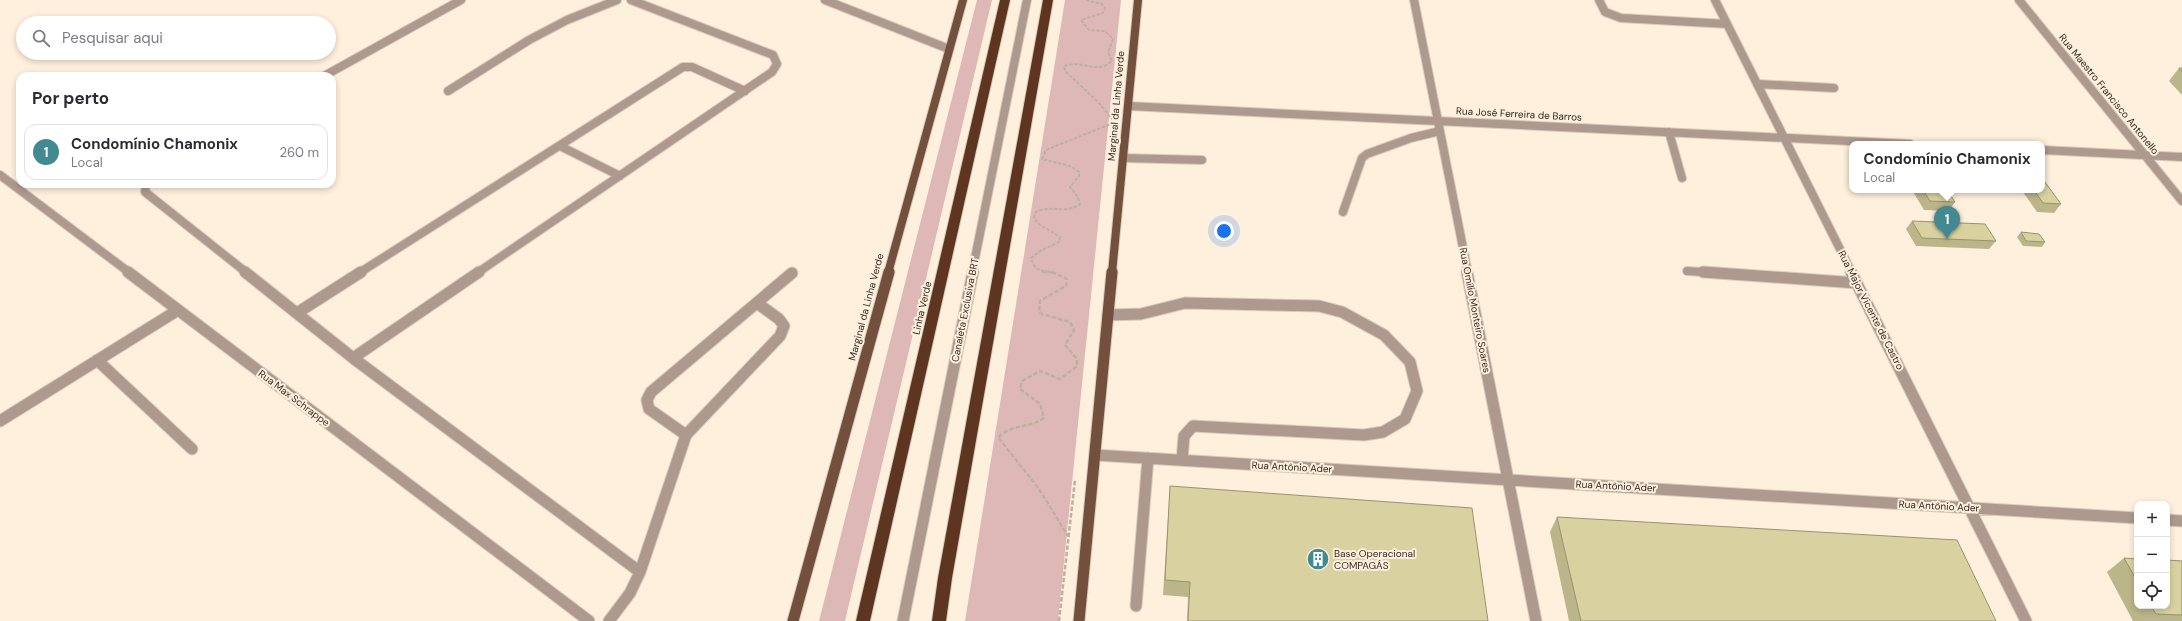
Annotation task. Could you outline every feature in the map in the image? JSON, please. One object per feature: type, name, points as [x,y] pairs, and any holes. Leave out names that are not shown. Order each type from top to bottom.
[{"type":"highway","name":"Linha Verde","points":[[863,621],[1005,0]]},
{"type":"highway","points":[[939,621],[948,562],[1048,0]]},
{"type":"main road","name":"Marginal da Linha Verde","points":[[793,621],[963,0]]},
{"type":"main road","name":"Marginal da Linha Verde","points":[[1079,621],[1138,0]]},
{"type":"street","points":[[331,72],[461,0]]},
{"type":"street","points":[[448,91],[528,40],[567,20],[617,0]]},
{"type":"street","points":[[353,358],[745,91],[772,72],[777,64],[773,55],[631,0]]},
{"type":"street","points":[[825,0],[840,2],[949,49]]},
{"type":"street","name":"Canaleta Exclusiva BRT","points":[[903,621],[1027,0]]},
{"type":"street","name":"Rua Omílio Monteiro Soares","points":[[1414,0],[1536,621]]},
{"type":"street","points":[[1599,0],[1605,12],[1621,18],[1727,24]]},
{"type":"street","name":"Rua Major Vicente de Castro","points":[[1715,0],[2026,621]]},
{"type":"street","name":"Rua Maestro Francisco Antonello","points":[[2019,0],[2182,201]]},
{"type":"street","points":[[296,313],[683,67],[692,67],[745,91]]},
{"type":"street","points":[[1757,84],[1834,88]]},
{"type":"street","name":"Rua José Ferreira de Barros","points":[[1128,106],[1439,126],[1668,132],[1849,141]]},
{"type":"street","points":[[1344,212],[1362,158],[1368,154],[1439,126]]},
{"type":"street","points":[[1668,132],[1682,178]]},
{"type":"street","points":[[560,146],[620,176]]},
{"type":"street","points":[[2045,150],[2182,157]]},
{"type":"street","points":[[1123,158],[1202,160]]},
{"type":"street","name":"Rua Max Schrappe","points":[[0,175],[16,187]]},
{"type":"street","name":"Rua Max Schrappe","points":[[17,188],[588,621]]},
{"type":"street","points":[[146,188],[145,192],[353,358],[640,572]]},
{"type":"street","points":[[1687,271],[1857,283]]},
{"type":"street","points":[[686,435],[649,409],[647,400],[651,392],[792,274]]},
{"type":"street","points":[[609,621],[630,593],[640,572],[686,435],[780,336],[784,326],[779,319],[757,303]]},
{"type":"street","points":[[1108,315],[1141,314],[1185,303],[1319,306],[1342,312],[1384,335],[1410,362],[1417,390],[1405,419],[1383,432],[1364,435],[1192,426],[1186,429],[1183,434],[1182,460]]},
{"type":"street","points":[[0,421],[178,310]]},
{"type":"street","points":[[97,360],[192,449]]},
{"type":"street","name":"Rua Antônio Ader","points":[[1095,455],[2134,518]]},
{"type":"street","points":[[1136,606],[1148,458]]},
{"type":"street","points":[[2170,520],[2182,521]]},
{"type":"path","points":[[1068,536],[1039,489],[998,436],[1009,428],[1036,423],[1044,418],[1044,408],[1040,402],[1031,399],[1020,389],[1022,381],[1040,371],[1060,378],[1069,374],[1077,366],[1077,359],[1065,345],[1074,330],[1070,322],[1042,314],[1039,310],[1040,301],[1066,286],[1067,280],[1052,272],[1043,273],[1033,265],[1031,258],[1040,251],[1059,242],[1060,237],[1054,230],[1037,223],[1034,218],[1036,212],[1049,206],[1068,211],[1076,209],[1080,204],[1078,197],[1070,188],[1079,176],[1079,172],[1067,163],[1049,163],[1042,158],[1046,150],[1115,123],[1099,103],[1065,71],[1064,66],[1072,62],[1081,62],[1101,67],[1112,61],[1108,52],[1113,39],[1104,31],[1089,30],[1081,20],[1103,13],[1105,8],[1102,4],[1086,0]]},
{"type":"shaded area","points":[[977,0],[992,0],[845,621],[819,621]]},
{"type":"shaded area","points":[[1065,0],[1121,0],[1058,621],[965,621]]},
{"type":"building","points":[[2045,182],[2061,204],[2043,203],[2036,193],[2045,193]]},
{"type":"building","points":[[1925,193],[1949,193],[1955,202],[1930,201]]},
{"type":"building","points":[[1912,221],[1985,224],[1996,241],[1922,238]]},
{"type":"building","points":[[2021,232],[2039,234],[2045,242],[2026,241]]},
{"type":"building","name":"Base Operacional COMPAGÁS","points":[[1170,486],[1472,508],[1488,621],[1188,621],[1190,582],[1165,580]]},
{"type":"building","points":[[1557,517],[1957,540],[1996,621],[1581,621]]},
{"type":"building","points":[[2124,558],[2134,559],[2134,576]]},
{"type":"building","points":[[2170,560],[2182,561],[2182,615],[2156,614],[2153,609],[2170,609]]},
{"type":"place","name":"Condomínio Chamonix","points":[[1947,239]]},
{"type":"place","name":"Base Operacional COMPAGÁS","points":[[1318,559]]}]
